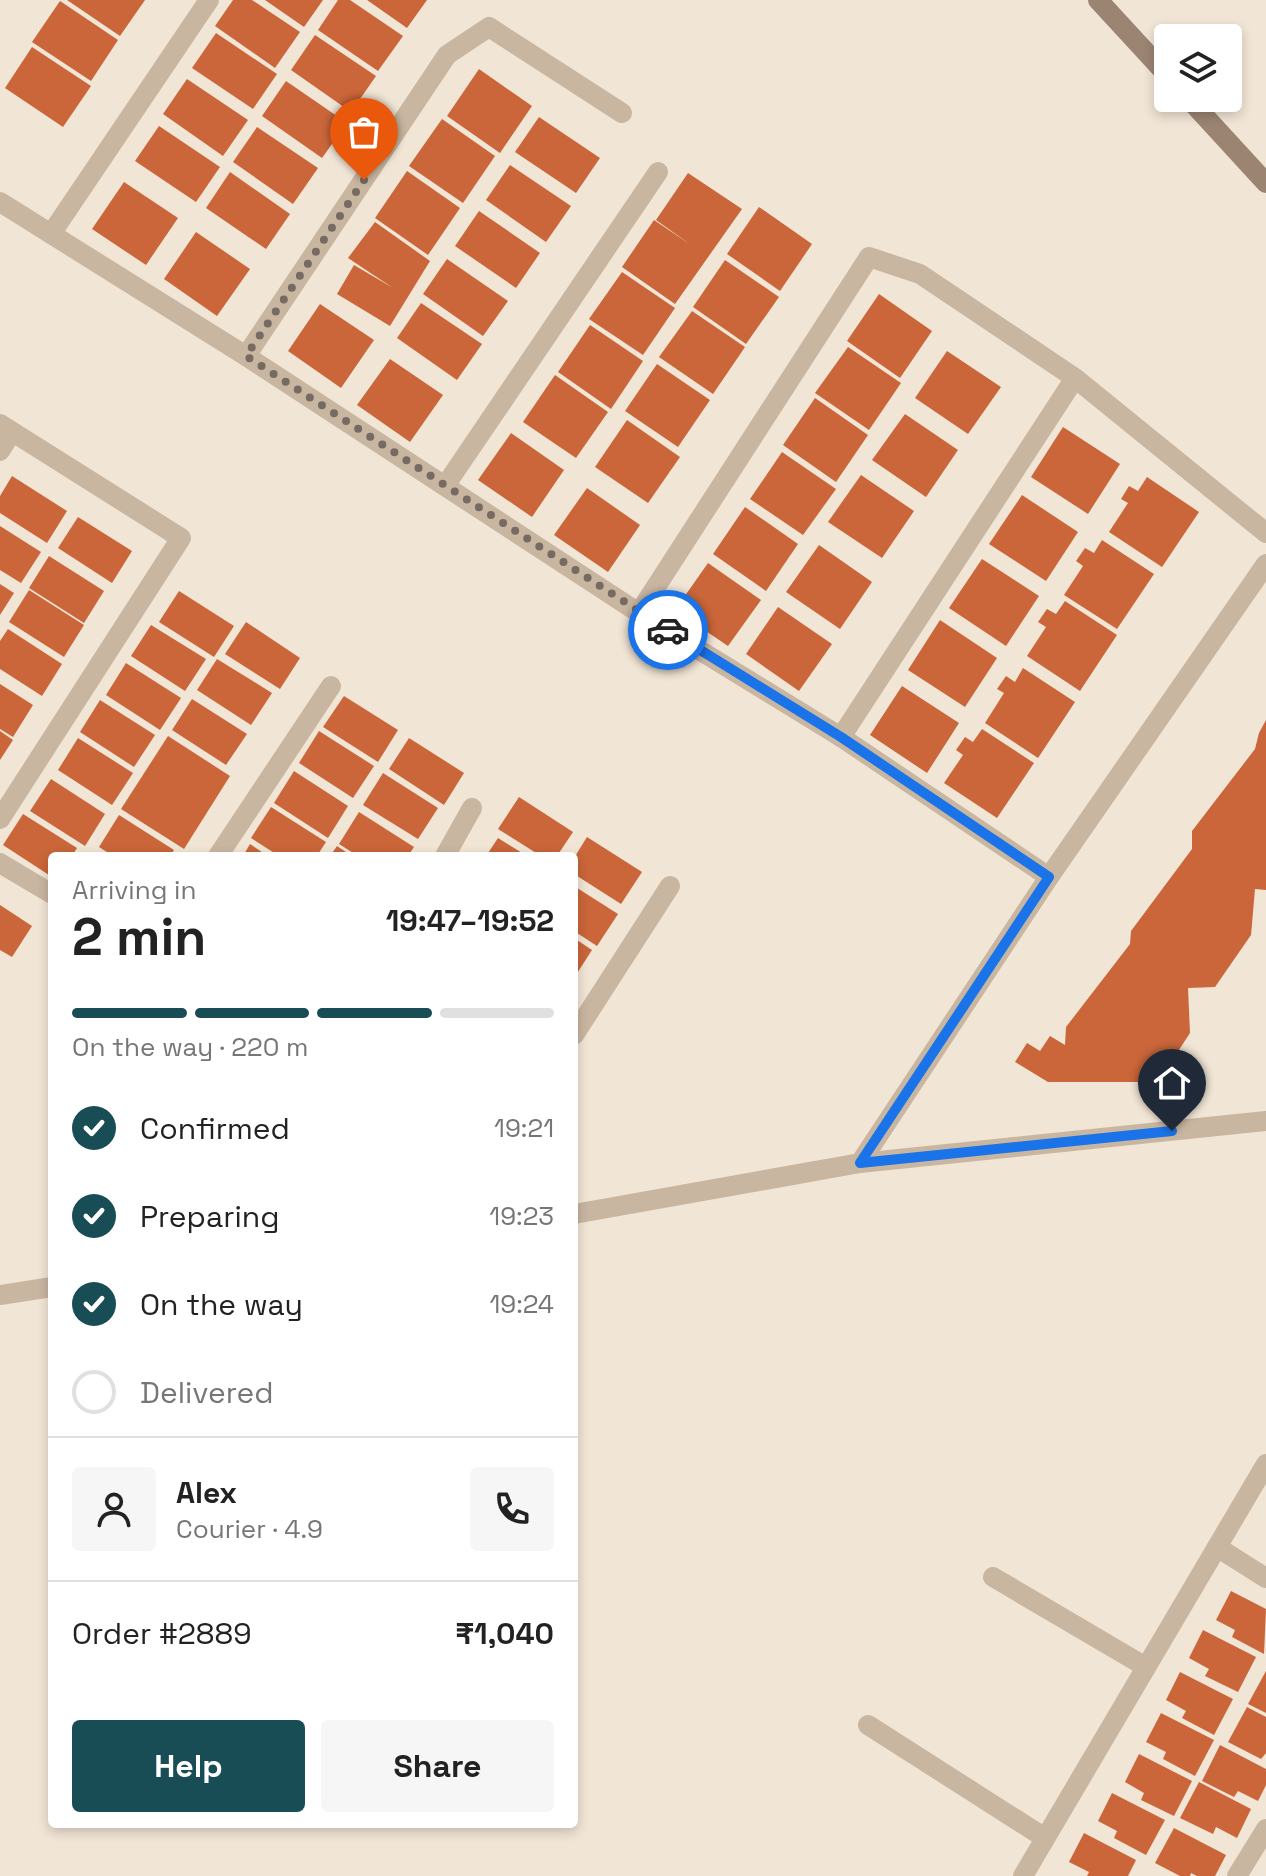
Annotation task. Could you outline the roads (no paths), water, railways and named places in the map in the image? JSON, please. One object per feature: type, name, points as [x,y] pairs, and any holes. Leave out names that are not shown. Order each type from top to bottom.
[{"type":"street","points":[[51,234],[209,0]]},
{"type":"street","points":[[1098,0],[1154,61]]},
{"type":"street","points":[[246,356],[447,55],[489,27],[622,113]]},
{"type":"street","points":[[1201,112],[1266,183]]},
{"type":"street","points":[[445,486],[658,172]]},
{"type":"street","points":[[0,202],[246,356],[639,613],[841,737],[1049,877]]},
{"type":"street","points":[[639,613],[869,257],[920,274],[1075,378],[1266,533]]},
{"type":"street","points":[[841,737],[1075,378]]},
{"type":"street","points":[[0,451],[6,428],[181,538],[0,819]]},
{"type":"street","points":[[860,1163],[1049,877],[1266,564]]},
{"type":"street","points":[[221,852],[331,686]]},
{"type":"street","points":[[447,852],[472,808]]},
{"type":"street","points":[[0,863],[48,892]]},
{"type":"street","points":[[578,1029],[670,886]]},
{"type":"street","points":[[578,1212],[860,1163],[1266,1121]]},
{"type":"street","points":[[0,1295],[48,1288]]},
{"type":"street","points":[[1023,1876],[1266,1464]]},
{"type":"street","points":[[1217,1547],[1266,1578]]},
{"type":"street","points":[[993,1577],[1146,1667]]},
{"type":"street","points":[[868,1725],[1045,1838]]},
{"type":"street","points":[[1237,1876],[1266,1829]]}]
